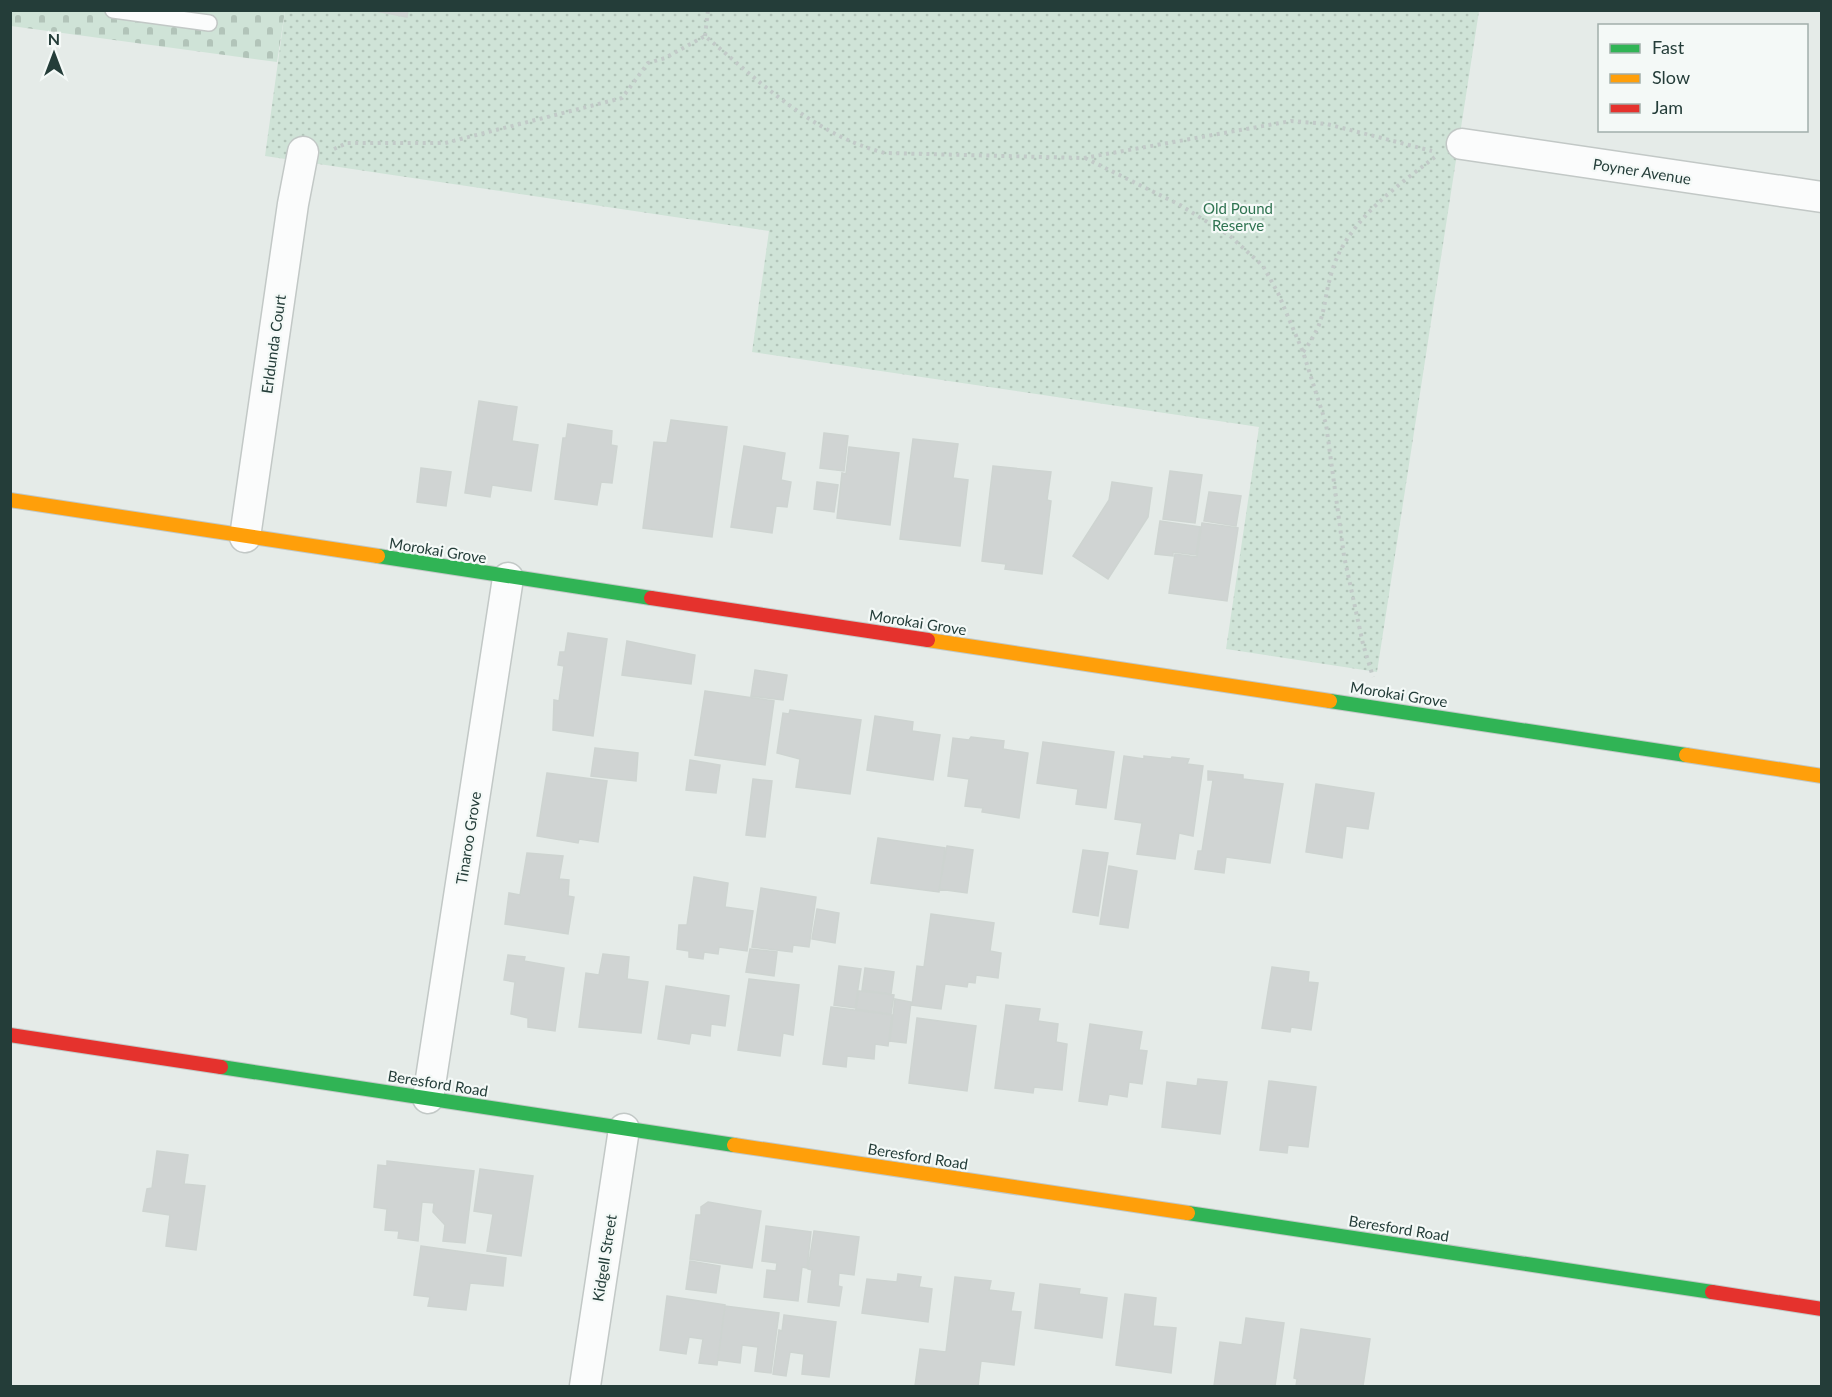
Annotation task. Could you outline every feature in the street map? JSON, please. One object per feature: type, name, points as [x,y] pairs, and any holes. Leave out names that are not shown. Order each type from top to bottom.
[{"type":"street","name":"Poyner Avenue","points":[[1462,144],[1821,198]]},
{"type":"street","name":"Erldunda Court","points":[[245,537],[293,204],[303,152]]},
{"type":"street","name":"Morokai Grove","points":[[10,500],[508,578],[1821,776]]},
{"type":"street","name":"Tinaroo Grove","points":[[428,1098],[508,578]]},
{"type":"street","name":"Beresford Road","points":[[10,1035],[1821,1308]]},
{"type":"street","name":"Kidgell Street","points":[[585,1386],[624,1129]]},
{"type":"lane","points":[[113,10],[209,23]]},
{"type":"path","points":[[705,36],[708,10]]},
{"type":"path","points":[[303,152],[331,156],[334,148],[347,142],[445,143],[622,98],[648,63],[664,58],[705,36]]},
{"type":"path","points":[[705,36],[767,88],[817,125],[861,147],[885,153],[1084,158],[1291,121],[1327,124],[1441,153],[1391,190],[1361,222],[1332,270],[1318,332],[1303,352]]},
{"type":"path","points":[[1084,158],[1180,205],[1230,236],[1263,266],[1278,293],[1303,352],[1326,424],[1344,556],[1363,644],[1374,677],[1385,679]]},
{"type":"green space","points":[[11,11],[285,11],[277,62],[11,26]]},
{"type":"green space","name":"Old Pound Reserve","points":[[285,11],[1479,11],[1377,672],[1226,649],[1259,427],[752,352],[769,231],[265,156]]},
{"type":"building","points":[[371,10],[408,10],[407,17]]},
{"type":"building","points":[[479,401],[517,407],[512,441],[538,445],[531,491],[492,485],[490,497],[465,493]]},
{"type":"building","points":[[671,420],[727,427],[712,537],[643,528],[654,442],[667,443]]},
{"type":"building","points":[[568,424],[612,431],[611,445],[617,446],[612,483],[601,482],[597,505],[555,499],[563,438],[566,438]]},
{"type":"building","points":[[824,433],[848,436],[844,471],[820,468]]},
{"type":"building","points":[[913,439],[958,444],[953,478],[968,480],[960,546],[900,539]]},
{"type":"building","points":[[744,446],[785,453],[781,480],[791,482],[787,507],[776,506],[772,533],[731,527]]},
{"type":"building","points":[[849,447],[899,453],[890,525],[837,518],[842,473],[846,474]]},
{"type":"building","points":[[993,466],[1051,472],[1047,500],[1051,501],[1042,574],[1005,569],[1006,564],[982,561]]},
{"type":"building","points":[[421,468],[451,472],[446,506],[417,502]]},
{"type":"building","points":[[1170,471],[1202,475],[1195,523],[1163,519]]},
{"type":"building","points":[[817,482],[838,485],[834,512],[814,509]]},
{"type":"building","points":[[1112,482],[1152,488],[1148,517],[1108,579],[1073,556],[1109,500]]},
{"type":"building","points":[[1209,492],[1241,496],[1236,526],[1204,521]]},
{"type":"building","points":[[1160,521],[1200,527],[1196,555],[1173,552],[1173,556],[1155,554]]},
{"type":"building","points":[[1202,523],[1238,528],[1227,601],[1169,593],[1175,554],[1197,557]]},
{"type":"building","points":[[568,633],[607,639],[593,736],[553,730],[554,700],[559,701],[564,666],[558,665],[560,652],[565,652]]},
{"type":"building","points":[[627,641],[695,655],[691,684],[622,675]]},
{"type":"building","points":[[755,670],[787,675],[783,700],[751,696]]},
{"type":"building","points":[[705,691],[774,701],[765,765],[695,755]]},
{"type":"building","points":[[790,710],[861,720],[850,794],[796,787],[800,759],[777,753],[783,713],[789,714]]},
{"type":"building","points":[[875,716],[913,722],[912,731],[940,735],[933,780],[867,770]]},
{"type":"building","points":[[971,737],[1004,741],[1003,749],[1028,753],[1019,818],[982,812],[983,808],[965,806],[969,779],[948,776],[953,738],[969,740]]},
{"type":"building","points":[[1043,742],[1114,752],[1106,808],[1076,804],[1078,789],[1037,783]]},
{"type":"building","points":[[595,748],[638,753],[636,781],[591,776]]},
{"type":"building","points":[[1124,756],[1144,759],[1144,756],[1189,759],[1187,764],[1203,766],[1193,836],[1179,833],[1175,859],[1137,854],[1142,823],[1115,819]]},
{"type":"building","points":[[690,760],[720,765],[716,793],[686,790]]},
{"type":"building","points":[[1208,771],[1243,775],[1243,779],[1283,784],[1270,863],[1226,857],[1224,873],[1195,869],[1198,851],[1202,851],[1213,780],[1208,780]]},
{"type":"building","points":[[547,773],[607,781],[598,842],[579,839],[578,843],[537,836]]},
{"type":"building","points":[[753,779],[772,781],[765,837],[746,835]]},
{"type":"building","points":[[1316,784],[1374,793],[1368,829],[1346,826],[1342,858],[1306,852]]},
{"type":"building","points":[[878,838],[945,848],[939,892],[871,883]]},
{"type":"building","points":[[947,846],[973,850],[967,893],[939,889]]},
{"type":"building","points":[[1083,850],[1108,853],[1098,916],[1073,912]]},
{"type":"building","points":[[527,853],[563,856],[559,879],[569,880],[568,896],[574,897],[568,934],[505,924],[509,893],[520,895]]},
{"type":"building","points":[[1109,866],[1137,871],[1128,928],[1100,924]]},
{"type":"building","points":[[694,877],[728,883],[725,907],[753,911],[747,951],[719,947],[718,954],[704,952],[703,959],[689,957],[689,951],[677,949],[679,925],[687,925]]},
{"type":"building","points":[[761,888],[816,897],[809,947],[793,945],[792,952],[752,947]]},
{"type":"building","points":[[817,909],[839,913],[835,943],[812,939]]},
{"type":"building","points":[[931,914],[994,923],[990,951],[1001,953],[998,978],[976,975],[975,983],[968,982],[967,987],[945,984],[941,1009],[912,1005],[917,966],[924,967]]},
{"type":"building","points":[[750,949],[777,952],[774,976],[746,972]]},
{"type":"building","points":[[603,954],[629,957],[627,979],[648,982],[641,1033],[579,1027],[586,973],[599,975]]},
{"type":"building","points":[[508,955],[525,957],[524,961],[564,968],[555,1031],[528,1027],[528,1018],[511,1014],[515,982],[504,980]]},
{"type":"building","points":[[839,966],[861,969],[855,1008],[834,1005]]},
{"type":"building","points":[[1272,967],[1309,972],[1308,982],[1318,983],[1311,1030],[1291,1027],[1290,1032],[1262,1028]]},
{"type":"building","points":[[865,968],[894,972],[891,994],[862,990]]},
{"type":"building","points":[[749,979],[799,985],[793,1035],[783,1033],[780,1056],[738,1050]]},
{"type":"building","points":[[666,986],[729,996],[725,1026],[711,1024],[710,1036],[691,1033],[689,1044],[658,1039]]},
{"type":"building","points":[[859,991],[894,995],[891,1014],[856,1009]]},
{"type":"building","points":[[895,999],[911,1002],[906,1043],[890,1041]]},
{"type":"building","points":[[1006,1005],[1040,1009],[1038,1021],[1058,1024],[1056,1042],[1067,1044],[1062,1090],[1034,1087],[1033,1093],[995,1088]]},
{"type":"building","points":[[831,1007],[892,1015],[888,1046],[875,1044],[874,1059],[847,1056],[846,1067],[823,1064]]},
{"type":"building","points":[[917,1018],[976,1026],[967,1091],[909,1083]]},
{"type":"building","points":[[1090,1024],[1142,1032],[1139,1050],[1147,1051],[1142,1084],[1129,1082],[1127,1097],[1109,1094],[1107,1105],[1079,1101]]},
{"type":"building","points":[[1198,1079],[1227,1082],[1220,1134],[1162,1127],[1167,1082],[1197,1086]]},
{"type":"building","points":[[1269,1081],[1316,1087],[1308,1147],[1288,1145],[1287,1153],[1260,1150]]},
{"type":"building","points":[[157,1151],[188,1155],[184,1184],[205,1186],[196,1250],[166,1246],[170,1215],[143,1211],[147,1189],[152,1188]]},
{"type":"building","points":[[387,1161],[474,1171],[465,1243],[443,1241],[445,1225],[433,1212],[434,1203],[422,1202],[418,1241],[398,1238],[399,1231],[385,1230],[387,1209],[374,1207],[378,1165],[387,1166]]},
{"type":"building","points":[[480,1169],[533,1176],[521,1256],[487,1251],[493,1214],[474,1211]]},
{"type":"building","points":[[708,1202],[761,1211],[752,1268],[690,1259],[696,1215],[701,1215],[701,1207]]},
{"type":"building","points":[[766,1226],[811,1232],[807,1268],[802,1267],[798,1301],[764,1297],[767,1270],[776,1271],[777,1263],[762,1261]]},
{"type":"building","points":[[814,1231],[859,1237],[854,1275],[839,1273],[838,1286],[842,1287],[839,1306],[808,1302],[812,1270],[808,1269]]},
{"type":"building","points":[[421,1246],[506,1258],[503,1286],[470,1283],[466,1310],[428,1306],[430,1297],[414,1295]]},
{"type":"building","points":[[690,1261],[720,1266],[716,1293],[686,1289]]},
{"type":"building","points":[[898,1274],[921,1277],[919,1287],[932,1289],[928,1322],[862,1313],[867,1279],[897,1282]]},
{"type":"building","points":[[955,1277],[991,1281],[989,1290],[1014,1293],[1011,1311],[1021,1312],[1014,1365],[981,1361],[978,1386],[915,1386],[920,1349],[946,1352]]},
{"type":"building","points":[[1040,1284],[1080,1289],[1079,1294],[1107,1298],[1102,1338],[1035,1328]]},
{"type":"building","points":[[1125,1294],[1156,1298],[1153,1326],[1176,1328],[1171,1373],[1116,1365]]},
{"type":"building","points":[[667,1296],[725,1305],[717,1365],[699,1363],[703,1339],[689,1337],[686,1354],[660,1350]]},
{"type":"building","points":[[725,1306],[779,1313],[771,1373],[755,1371],[758,1347],[742,1345],[740,1363],[718,1360]]},
{"type":"building","points":[[784,1315],[836,1322],[829,1377],[802,1374],[804,1354],[790,1352],[786,1376],[773,1374],[779,1330],[782,1331]]},
{"type":"building","points":[[1246,1318],[1284,1323],[1275,1386],[1214,1386],[1220,1342],[1242,1345]]},
{"type":"building","points":[[1301,1329],[1370,1339],[1363,1386],[1296,1386],[1297,1379],[1294,1378]]},
{"type":"traffic: fast","points":[[378,556],[651,598]]},
{"type":"traffic: fast","points":[[1330,701],[1686,755]]},
{"type":"traffic: fast","points":[[221,1067],[734,1145]]},
{"type":"traffic: fast","points":[[1188,1213],[1712,1292]]},
{"type":"traffic: slow","points":[[10,500],[378,556]]},
{"type":"traffic: slow","points":[[928,640],[1330,701]]},
{"type":"traffic: slow","points":[[1686,755],[1822,776]]},
{"type":"traffic: slow","points":[[734,1145],[1188,1213]]},
{"type":"traffic: jam","points":[[651,598],[928,640]]},
{"type":"traffic: jam","points":[[10,1035],[221,1067]]},
{"type":"traffic: jam","points":[[1712,1292],[1822,1309]]}]
